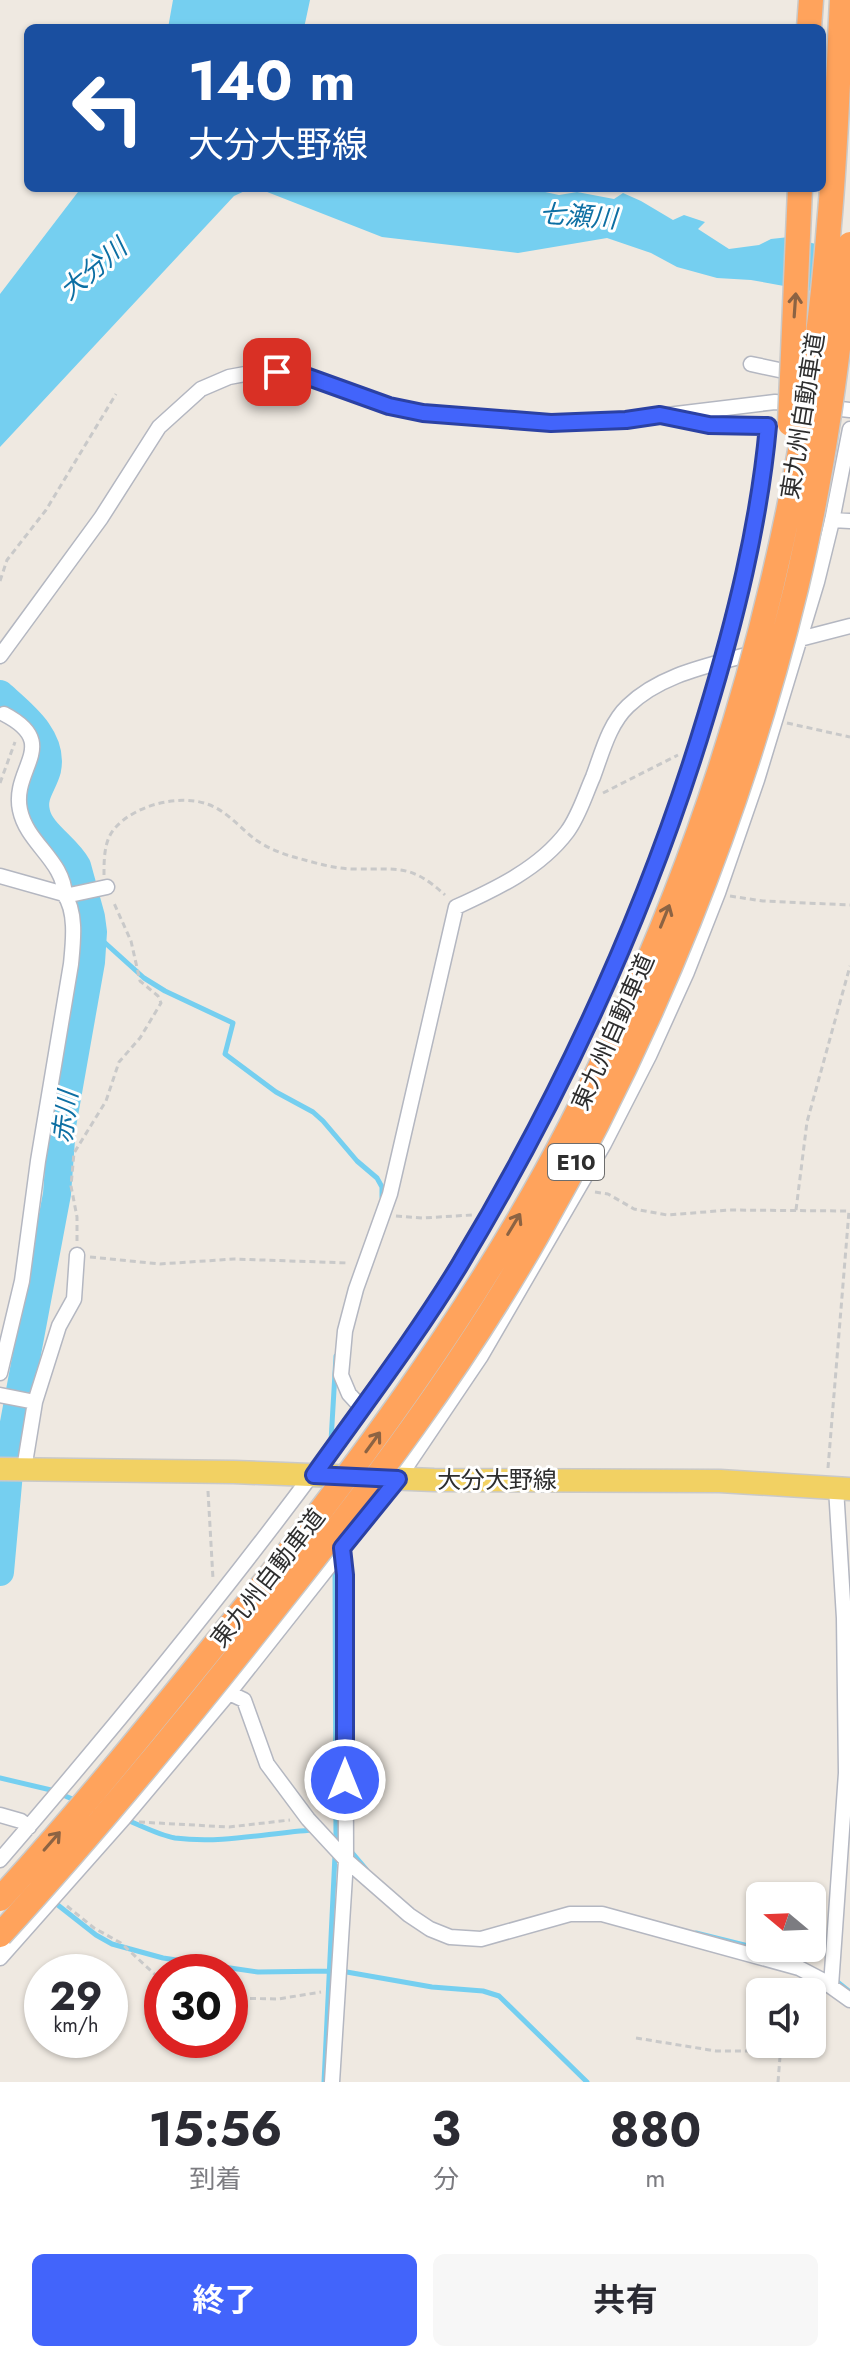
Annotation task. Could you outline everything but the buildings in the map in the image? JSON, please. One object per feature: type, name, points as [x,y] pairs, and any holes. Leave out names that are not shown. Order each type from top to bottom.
[{"type":"highway","points":[[809,24],[811,0]]},
{"type":"highway","name":"東九州自動車道","points":[[0,1899],[158,1716],[324,1508],[399,1406],[518,1219],[571,1126],[621,1021],[669,908],[704,813],[758,642],[786,523],[808,395],[829,228],[842,0]]},
{"type":"highway","points":[[786,523],[800,192]]},
{"type":"highway","name":"東九州自動車道","points":[[0,1935],[177,1730],[354,1507],[458,1361],[536,1236],[602,1113],[690,917],[790,643],[830,412],[850,244]]},
{"type":"highway","points":[[790,643],[850,363]]},
{"type":"main road","name":"大分大野線","points":[[0,1469],[205,1471],[398,1479],[720,1481],[838,1488]]},
{"type":"street","points":[[751,364],[779,368],[850,390]]},
{"type":"street","points":[[0,656],[101,518],[159,427],[201,389],[229,377],[256,372],[300,374],[389,406],[423,413],[551,423],[626,420],[775,402],[850,410]]},
{"type":"street","points":[[0,1860],[214,1605],[314,1475],[422,1323],[458,1267],[544,1115],[625,944],[684,787],[722,662],[746,567],[764,472],[768,426],[709,425],[660,415]]},
{"type":"street","points":[[0,1958],[229,1693],[398,1479],[481,1356],[579,1188],[649,1056],[718,893],[776,721],[790,643],[832,520],[850,429]]},
{"type":"street","points":[[832,520],[850,521]]},
{"type":"street","points":[[361,1407],[346,1389],[341,1363],[352,1303],[390,1194],[456,907],[505,883],[542,857],[568,831],[610,732],[628,707],[668,679],[850,626]]},
{"type":"street","points":[[0,1373],[22,1281],[38,1161],[71,964],[71,914],[61,874],[30,834],[21,814],[19,793],[33,751],[29,733],[22,724],[4,714]]},
{"type":"street","points":[[0,876],[40,885],[65,896],[107,887]]},
{"type":"street","points":[[24,1469],[35,1402],[59,1326],[74,1299],[77,1255]]},
{"type":"street","points":[[0,1395],[35,1402]]},
{"type":"street","points":[[831,1986],[846,1773],[838,1488]]},
{"type":"street","points":[[332,2082],[346,1860],[345,1575],[342,1548]]},
{"type":"street","points":[[229,1693],[244,1700],[267,1764],[306,1817],[346,1860],[420,1924],[450,1937],[470,1939],[492,1937],[570,1914],[594,1913],[799,1968],[850,2000]]},
{"type":"street","points":[[0,1815],[21,1821],[29,1827]]},
{"type":"path","points":[[0,581],[7,560],[46,510],[116,394]]},
{"type":"path","points":[[776,721],[850,737]]},
{"type":"path","points":[[0,783],[22,724]]},
{"type":"path","points":[[582,803],[681,753]]},
{"type":"path","points":[[365,1265],[234,1259],[160,1264],[77,1255],[77,1217],[71,1186],[74,1153],[106,1101],[119,1062],[140,1038],[161,1003],[158,996],[140,981],[131,941],[107,887],[105,858],[110,837],[115,828],[147,808],[186,800],[209,804],[263,845],[291,856],[339,868],[394,867],[415,873],[456,907]]},
{"type":"path","points":[[718,893],[763,901],[850,905]]},
{"type":"path","points":[[796,1210],[807,1122],[850,966]]},
{"type":"path","points":[[579,1188],[608,1194],[634,1209],[667,1215],[730,1210],[850,1211],[838,1488]]},
{"type":"path","points":[[205,1471],[214,1605]]},
{"type":"path","points":[[125,1817],[146,1823],[229,1827],[306,1817]]},
{"type":"path","points":[[55,1896],[94,1928],[121,1943],[144,1964]]},
{"type":"path","points":[[248,1998],[278,1999],[325,1991],[338,1992]]},
{"type":"path","points":[[636,2038],[716,2051],[746,2051]]},
{"type":"path","points":[[778,2082],[780,2058]]},
{"type":"water","points":[[173,0],[310,0],[305,24],[169,24]]},
{"type":"water","name":"大分川","points":[[78,192],[242,192],[234,196],[0,447],[0,294]]},
{"type":"water","name":"七瀬川","points":[[267,192],[545,192],[559,195],[577,192],[614,199],[623,193],[673,220],[684,215],[705,222],[698,229],[729,249],[789,237],[850,253],[850,298],[751,280],[717,278],[677,267],[651,253],[607,238],[518,253],[382,237]]},
{"type":"waterway","name":"赤川","points":[[0,694],[34,727],[46,747],[47,770],[35,806],[38,820],[77,866],[93,932],[91,962],[62,1126],[57,1194],[13,1428],[0,1572]]},
{"type":"waterway","points":[[93,932],[144,978],[233,1023],[225,1054],[276,1092],[313,1112],[323,1121],[357,1161],[377,1178],[382,1187],[382,1197]]},
{"type":"waterway","points":[[331,1441],[336,1356]]},
{"type":"waterway","points":[[335,1563],[336,1845]]},
{"type":"waterway","points":[[0,1778],[51,1790],[77,1801]]},
{"type":"waterway","points":[[127,1820],[169,1837],[193,1840],[313,1830]]},
{"type":"waterway","points":[[349,1849],[366,1869]]},
{"type":"waterway","points":[[324,2082],[335,1855]]},
{"type":"waterway","points":[[54,1902],[112,1944],[163,1958],[258,1972],[331,1971]]},
{"type":"waterway","points":[[696,1933],[746,1945]]},
{"type":"waterway","points":[[341,1971],[432,1987],[483,1991],[499,1996],[587,2082]]},
{"type":"waterway","points":[[835,1980],[850,1992]]},
{"type":"route","points":[[277,372],[300,374],[389,406],[423,413],[551,423],[626,420],[660,415],[709,425],[768,426],[764,472],[743,582],[727,644],[684,787],[625,944],[544,1115],[458,1267],[314,1475],[398,1479],[342,1548],[345,1575],[345,1780]]}]
